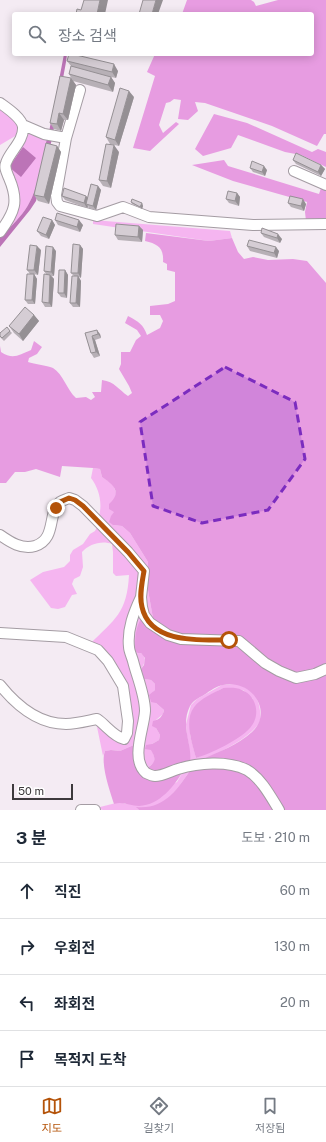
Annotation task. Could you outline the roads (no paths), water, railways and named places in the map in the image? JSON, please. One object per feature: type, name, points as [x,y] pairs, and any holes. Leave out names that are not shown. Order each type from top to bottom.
[{"type":"street","points":[[80,90],[62,137],[56,195],[57,202],[60,206],[97,216],[124,207],[149,217],[253,225],[326,224]]},
{"type":"street","points":[[0,103],[20,120],[23,126],[23,134],[5,164],[14,194],[14,208],[0,232]]},
{"type":"street","points":[[23,126],[44,134],[62,137]]},
{"type":"street","points":[[294,171],[326,185]]},
{"type":"street","points":[[0,535],[16,545],[32,547],[45,541],[56,508],[60,502],[69,498],[75,500],[83,506],[128,552],[144,571],[140,597],[133,613],[130,627],[129,647],[145,709],[138,744],[141,765],[147,773],[154,776],[181,768],[200,765],[222,764],[235,766],[248,771],[257,779],[279,810]]},
{"type":"street","points":[[140,597],[147,619],[150,623],[168,635],[181,639],[239,641],[265,663],[278,671],[296,678],[316,674],[326,669]]},
{"type":"street","points":[[0,633],[66,637],[98,650],[108,661],[123,686],[127,707],[127,733],[124,739],[118,737],[105,724],[97,719],[65,724],[52,722],[37,716],[10,698],[0,685]]},
{"type":"street","points":[[81,810],[95,810]]}]
